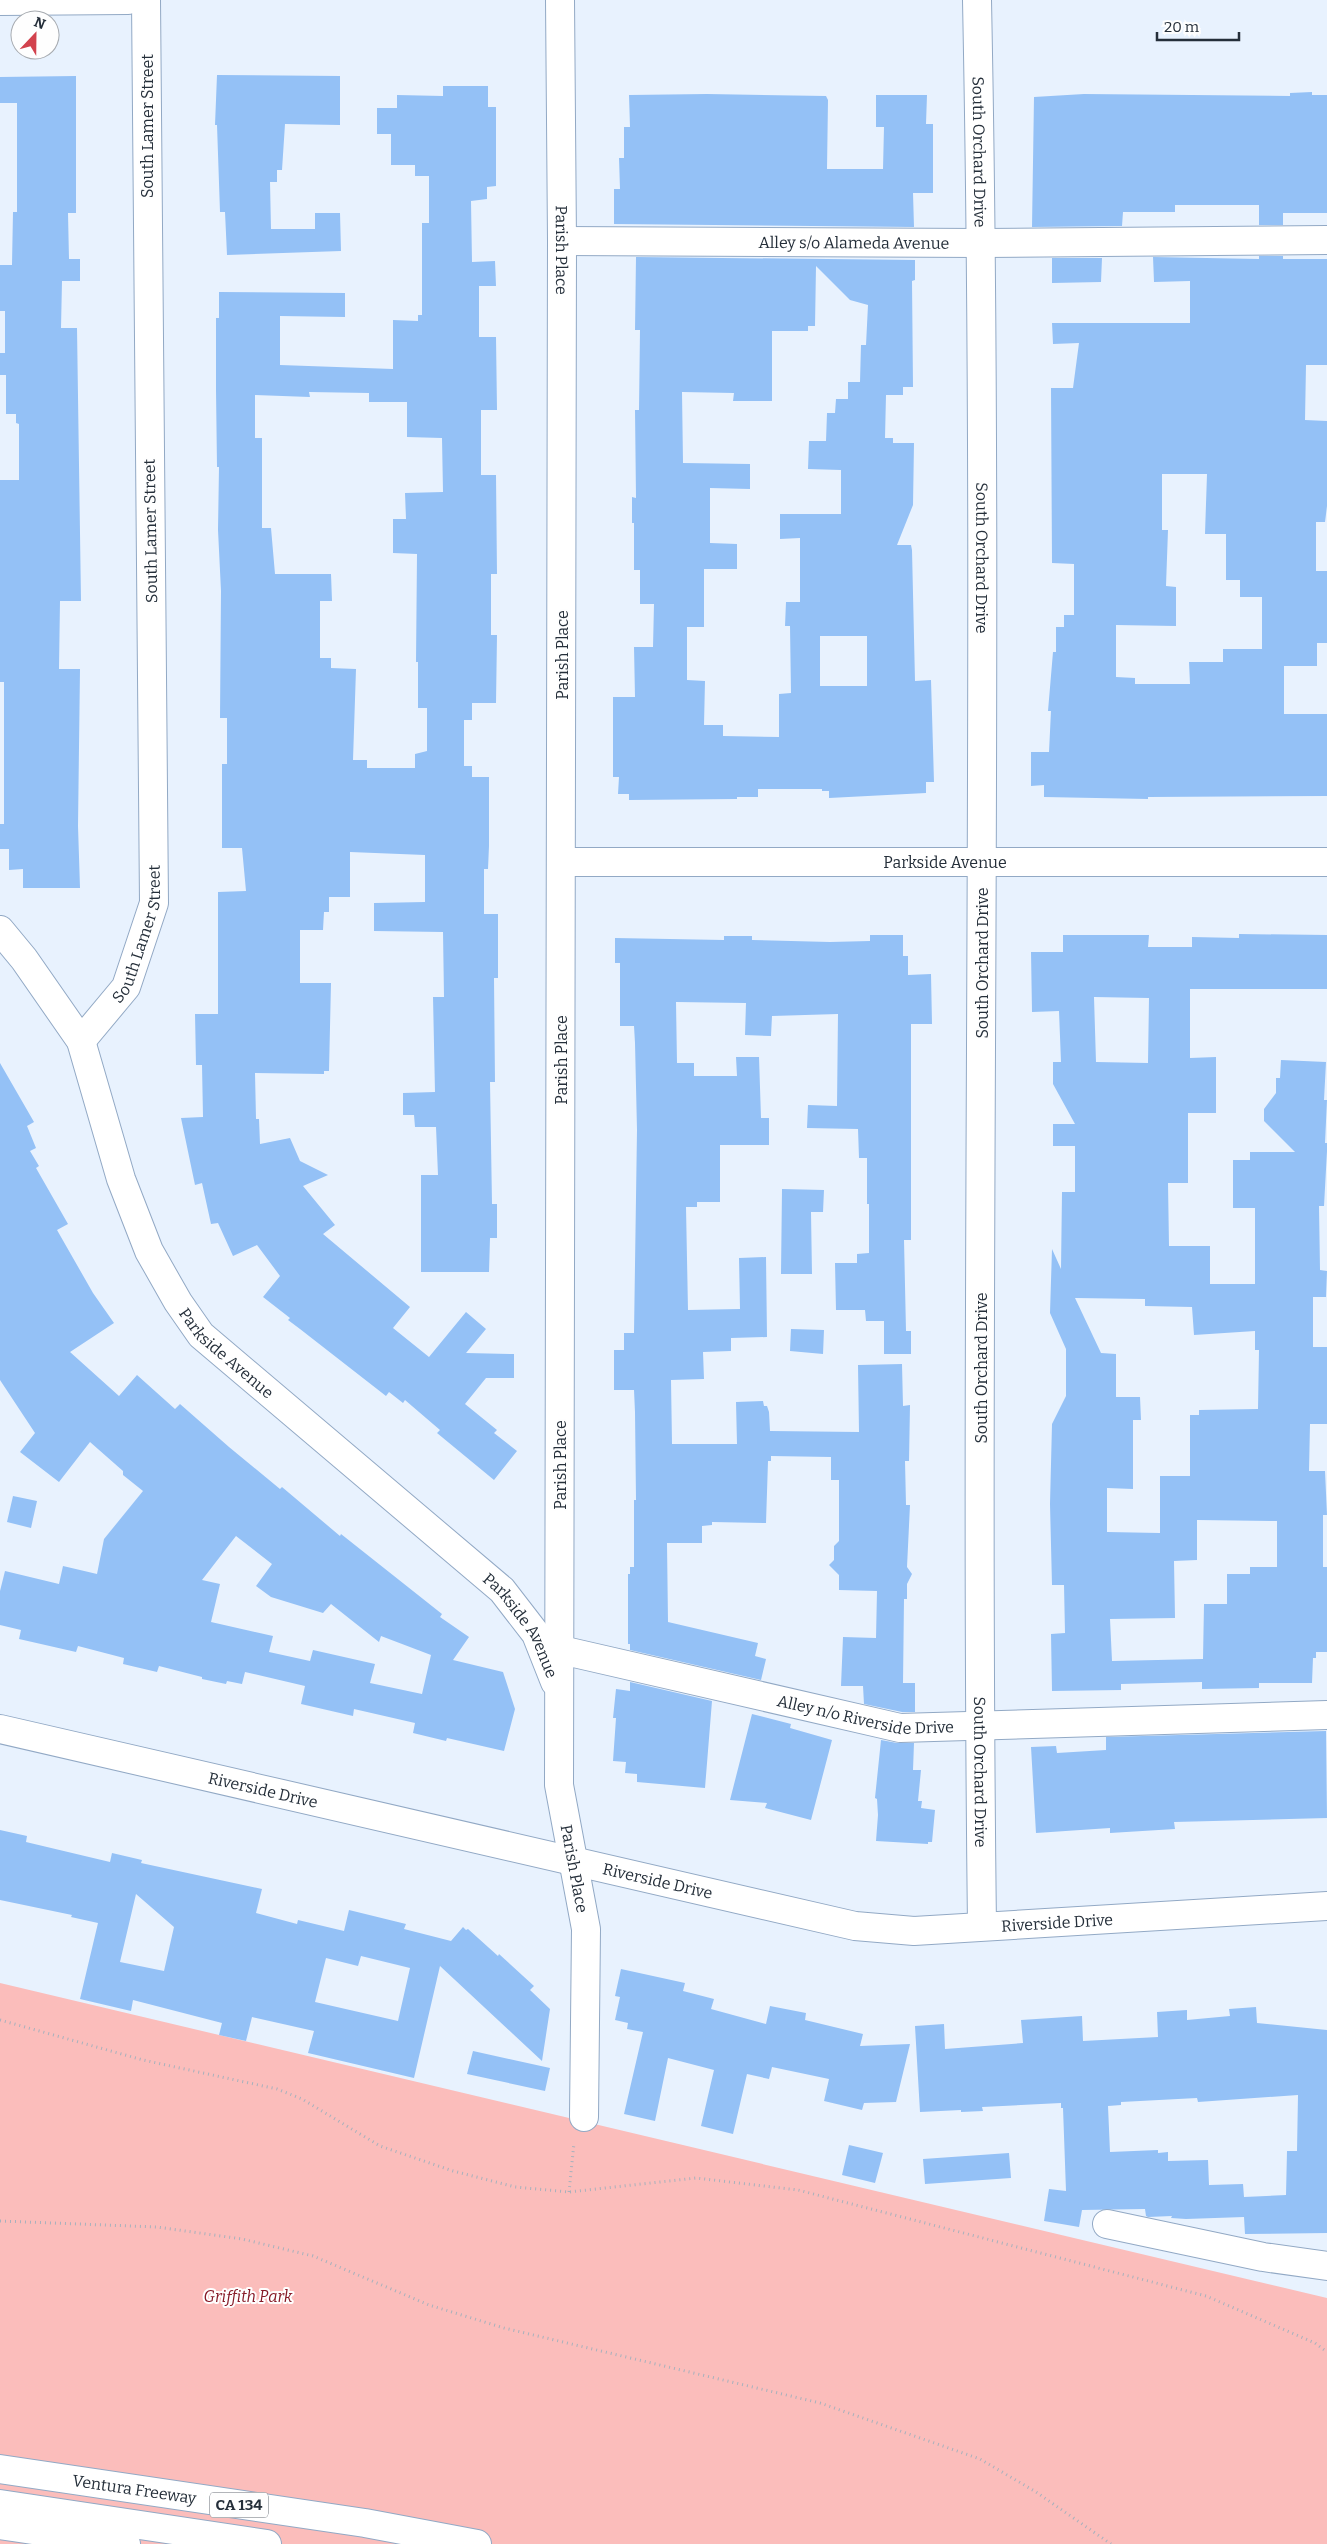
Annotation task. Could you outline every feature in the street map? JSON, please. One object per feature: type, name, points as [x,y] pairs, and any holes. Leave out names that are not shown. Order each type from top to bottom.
[{"type":"main road","points":[[0,1],[128,0]]},
{"type":"main road","name":"South Lamer Street","points":[[80,1041],[126,987],[154,903],[146,0]]},
{"type":"main road","name":"Parish Place","points":[[560,0],[562,241],[561,1650],[559,1785],[586,1929],[584,2117]]},
{"type":"main road","name":"South Orchard Drive","points":[[977,0],[982,243],[983,862],[979,1725],[982,1926]]},
{"type":"main road","name":"Alley s/o Alameda Avenue","points":[[562,241],[982,243],[1327,240]]},
{"type":"main road","name":"Parkside Avenue","points":[[561,862],[1327,862]]},
{"type":"main road","name":"Parkside Avenue","points":[[0,930],[24,958],[80,1041],[121,1179],[149,1251],[178,1302],[201,1335],[502,1590],[536,1634],[560,1696]]},
{"type":"main road","name":"Alley n/o Riverside Drive","points":[[561,1650],[887,1726],[1327,1715]]},
{"type":"main road","name":"Riverside Drive","points":[[0,1729],[855,1926],[914,1931],[1327,1906]]},
{"type":"main road","points":[[1108,2224],[1263,2257],[1327,2266]]},
{"type":"main road","name":"Ventura Freeway","points":[[0,2469],[365,2523],[477,2544]]},
{"type":"main road","points":[[0,2504],[267,2544]]},
{"type":"main road","points":[[0,2525],[126,2544]]},
{"type":"path","points":[[0,2020],[143,2060],[277,2089],[302,2099],[380,2146],[453,2171],[515,2187],[569,2192],[696,2178],[798,2190],[1206,2296],[1315,2343],[1327,2352]]},
{"type":"path","points":[[569,2192],[572,2147],[584,2117]]},
{"type":"path","points":[[0,2221],[156,2227],[242,2239],[313,2256],[429,2305],[504,2328],[820,2403],[980,2459],[1036,2492],[1111,2544]]},
{"type":"green space","name":"Griffith Park","points":[[0,1983],[1327,2298],[1327,2544],[0,2544]]},
{"type":"building","points":[[217,75],[340,76],[340,125],[285,124],[282,170],[277,170],[277,182],[270,182],[271,229],[315,229],[315,213],[340,213],[341,251],[227,255],[225,212],[220,212],[217,125],[215,125]]},
{"type":"building","points":[[76,76],[76,213],[68,213],[69,259],[80,259],[80,281],[62,281],[61,328],[77,328],[81,601],[60,601],[59,669],[80,669],[78,826],[80,888],[23,888],[23,869],[9,870],[9,849],[0,849],[0,824],[4,824],[4,682],[0,682],[0,480],[19,480],[19,424],[16,423],[16,414],[6,414],[6,375],[0,375],[0,353],[5,353],[5,311],[0,311],[0,265],[12,265],[13,212],[17,212],[17,103],[0,103],[0,77]]},
{"type":"building","points":[[443,86],[488,86],[488,107],[496,107],[496,186],[487,187],[487,199],[471,201],[472,262],[495,261],[496,286],[479,286],[479,337],[496,337],[497,410],[481,410],[481,475],[496,475],[497,574],[491,574],[491,635],[497,635],[496,703],[472,703],[472,720],[464,720],[464,766],[472,766],[472,777],[489,777],[489,846],[488,869],[484,869],[484,914],[498,914],[498,978],[494,978],[495,1082],[490,1082],[492,1204],[497,1204],[497,1238],[490,1238],[489,1272],[421,1272],[421,1175],[438,1175],[436,1127],[415,1127],[414,1115],[403,1115],[403,1093],[435,1092],[433,997],[444,997],[443,932],[374,931],[374,903],[425,902],[425,855],[350,852],[350,897],[329,897],[329,912],[324,912],[323,930],[300,930],[300,983],[331,983],[329,1071],[324,1071],[324,1074],[255,1073],[256,1119],[259,1119],[260,1144],[290,1138],[300,1161],[328,1175],[303,1186],[335,1225],[323,1234],[410,1307],[393,1328],[429,1357],[466,1312],[486,1329],[466,1353],[514,1354],[514,1378],[486,1378],[465,1404],[497,1430],[494,1433],[517,1451],[494,1480],[437,1433],[440,1430],[405,1400],[403,1403],[389,1392],[386,1396],[288,1320],[290,1318],[263,1297],[280,1276],[257,1245],[233,1256],[218,1223],[211,1224],[202,1183],[195,1185],[181,1118],[203,1117],[202,1065],[196,1065],[195,1014],[218,1014],[218,892],[246,891],[242,848],[222,848],[222,764],[227,764],[227,718],[220,718],[221,591],[216,390],[216,318],[219,318],[219,292],[345,293],[345,317],[280,316],[280,365],[393,369],[393,320],[418,321],[418,315],[422,315],[422,223],[429,223],[429,176],[415,176],[415,165],[391,165],[391,134],[377,134],[377,108],[397,108],[397,95],[443,96]],"holes":[[[309,392],[369,393],[369,402],[407,402],[407,437],[442,438],[443,492],[405,493],[406,519],[393,519],[393,553],[417,554],[416,662],[418,662],[418,708],[427,708],[427,751],[415,754],[415,768],[367,768],[367,760],[353,760],[356,669],[331,668],[331,658],[320,658],[320,601],[332,601],[331,574],[275,574],[271,528],[262,528],[262,438],[255,438],[255,395],[310,397]]]},
{"type":"building","points":[[1312,92],[1312,95],[1327,95],[1327,213],[1283,213],[1283,225],[1259,225],[1259,205],[1175,205],[1175,212],[1123,212],[1122,226],[1032,227],[1034,97],[1084,94],[1290,96],[1290,93]]},
{"type":"building","points":[[629,95],[826,96],[828,100],[827,169],[883,169],[884,127],[876,127],[876,95],[927,95],[926,124],[933,124],[933,193],[913,193],[914,227],[614,224],[614,189],[620,189],[619,158],[624,158],[624,127],[630,127]]},
{"type":"building","points":[[1259,256],[1283,256],[1283,259],[1327,259],[1327,365],[1306,365],[1305,420],[1327,421],[1327,506],[1325,522],[1316,522],[1316,571],[1327,571],[1327,643],[1317,643],[1317,666],[1284,666],[1284,714],[1327,714],[1327,796],[1148,797],[1148,799],[1044,797],[1044,785],[1031,786],[1031,752],[1049,752],[1051,711],[1048,711],[1053,652],[1056,652],[1056,627],[1064,627],[1064,615],[1074,615],[1074,564],[1052,563],[1051,388],[1073,388],[1079,343],[1053,344],[1052,323],[1190,323],[1190,281],[1154,282],[1153,257],[1259,259]],"holes":[[[1162,474],[1207,474],[1205,534],[1226,534],[1226,580],[1240,580],[1240,597],[1262,597],[1262,649],[1223,649],[1223,662],[1189,662],[1190,684],[1135,684],[1135,678],[1116,677],[1116,625],[1176,626],[1176,587],[1166,586],[1168,530],[1162,530]]]},
{"type":"building","points":[[636,257],[915,260],[915,280],[912,281],[913,387],[903,387],[903,395],[886,395],[885,438],[893,438],[893,443],[914,443],[913,505],[897,545],[911,545],[912,550],[915,681],[931,680],[934,782],[926,782],[926,793],[829,798],[829,791],[822,791],[822,789],[758,789],[758,797],[737,797],[737,799],[629,800],[629,794],[618,794],[619,777],[613,777],[613,697],[635,697],[634,647],[653,647],[654,604],[640,604],[640,570],[634,570],[632,497],[636,498],[635,410],[639,410],[640,330],[635,330]],"holes":[[[816,266],[850,300],[868,305],[866,345],[861,345],[860,382],[848,382],[848,399],[836,399],[835,413],[827,413],[826,441],[809,441],[808,469],[841,470],[841,514],[780,514],[780,539],[800,538],[800,602],[786,602],[785,626],[790,626],[791,693],[779,694],[779,737],[723,736],[723,725],[704,725],[705,681],[687,680],[687,627],[704,627],[704,569],[737,569],[737,544],[710,543],[710,488],[750,489],[750,464],[683,463],[682,392],[734,393],[733,401],[772,401],[772,331],[808,331],[808,326],[815,326]],[[820,636],[867,636],[867,686],[820,686]]]},
{"type":"building","points":[[1052,258],[1102,258],[1101,282],[1052,283]]},
{"type":"building","points":[[1239,934],[1327,935],[1327,989],[1190,989],[1190,1058],[1216,1057],[1216,1113],[1188,1113],[1188,1183],[1168,1183],[1169,1246],[1210,1246],[1210,1284],[1255,1284],[1255,1208],[1233,1208],[1233,1160],[1250,1160],[1250,1152],[1295,1152],[1264,1121],[1264,1109],[1276,1093],[1276,1078],[1280,1078],[1281,1060],[1326,1062],[1324,1100],[1327,1100],[1325,1143],[1327,1143],[1327,1151],[1324,1206],[1319,1206],[1320,1270],[1327,1271],[1326,1297],[1313,1297],[1313,1347],[1327,1347],[1327,1424],[1310,1424],[1309,1471],[1325,1471],[1327,1515],[1323,1515],[1323,1567],[1327,1567],[1327,1652],[1316,1652],[1316,1658],[1313,1658],[1312,1683],[1259,1683],[1259,1688],[1202,1689],[1202,1682],[1121,1684],[1121,1690],[1052,1691],[1051,1634],[1065,1633],[1064,1585],[1052,1585],[1050,1504],[1052,1424],[1066,1396],[1066,1349],[1050,1313],[1052,1249],[1061,1269],[1062,1192],[1075,1192],[1075,1146],[1053,1146],[1053,1124],[1075,1124],[1053,1084],[1053,1062],[1061,1062],[1059,1011],[1032,1012],[1031,952],[1063,952],[1063,935],[1149,935],[1148,947],[1192,947],[1192,937],[1239,938]],"holes":[[[1094,997],[1149,998],[1148,1063],[1096,1062]],[[1075,1298],[1145,1299],[1145,1306],[1192,1307],[1194,1335],[1255,1331],[1255,1350],[1259,1350],[1258,1409],[1199,1410],[1199,1415],[1190,1415],[1190,1476],[1160,1476],[1160,1533],[1107,1532],[1107,1488],[1133,1489],[1133,1420],[1141,1420],[1140,1397],[1116,1397],[1116,1354],[1101,1353]],[[1197,1520],[1277,1521],[1277,1567],[1250,1567],[1250,1574],[1227,1574],[1227,1604],[1204,1604],[1203,1659],[1112,1661],[1110,1619],[1175,1618],[1174,1561],[1197,1560]]]},
{"type":"building","points":[[870,935],[903,935],[903,956],[908,956],[908,975],[931,974],[932,1024],[911,1024],[911,1240],[904,1240],[906,1331],[911,1331],[911,1354],[884,1354],[884,1321],[866,1321],[865,1310],[836,1310],[835,1263],[857,1263],[857,1254],[869,1253],[867,1158],[859,1158],[858,1129],[807,1128],[808,1105],[837,1106],[838,1014],[772,1016],[771,1036],[745,1035],[746,1003],[676,1002],[677,1063],[694,1063],[694,1076],[737,1076],[736,1057],[759,1057],[761,1118],[769,1118],[769,1145],[720,1145],[720,1202],[697,1202],[697,1207],[686,1207],[688,1310],[740,1309],[739,1258],[766,1257],[767,1337],[731,1338],[731,1351],[703,1352],[704,1379],[671,1380],[672,1444],[737,1444],[736,1402],[763,1401],[764,1406],[767,1406],[769,1412],[770,1431],[859,1432],[858,1365],[902,1364],[903,1406],[910,1405],[909,1461],[905,1461],[906,1505],[910,1505],[907,1567],[912,1574],[907,1584],[907,1599],[904,1599],[903,1683],[915,1683],[915,1712],[902,1712],[864,1704],[863,1686],[841,1686],[843,1637],[876,1638],[877,1591],[839,1590],[839,1575],[829,1565],[834,1560],[834,1546],[839,1541],[839,1480],[831,1480],[831,1457],[771,1456],[771,1461],[768,1461],[766,1523],[712,1522],[712,1525],[702,1526],[702,1543],[667,1543],[668,1622],[758,1643],[755,1656],[766,1659],[761,1680],[630,1650],[630,1644],[628,1644],[628,1574],[630,1574],[630,1567],[634,1567],[634,1500],[636,1500],[634,1390],[614,1390],[614,1350],[624,1350],[624,1333],[634,1333],[637,1130],[634,1026],[620,1026],[620,963],[615,963],[615,938],[724,940],[724,936],[752,936],[752,940],[830,942],[870,941]]},
{"type":"building","points":[[0,1063],[34,1122],[27,1126],[36,1148],[30,1151],[39,1166],[36,1168],[68,1224],[57,1230],[93,1293],[114,1323],[70,1352],[119,1396],[137,1375],[175,1409],[180,1404],[280,1489],[282,1487],[340,1536],[341,1534],[442,1614],[440,1617],[469,1637],[453,1660],[503,1672],[515,1709],[504,1751],[447,1738],[446,1741],[413,1733],[415,1723],[354,1709],[353,1716],[301,1704],[305,1686],[245,1672],[242,1684],[227,1681],[226,1684],[159,1666],[157,1672],[123,1664],[124,1658],[78,1646],[76,1652],[19,1639],[21,1630],[0,1625],[0,1591],[5,1571],[59,1584],[63,1566],[97,1574],[104,1539],[143,1491],[123,1475],[123,1471],[90,1442],[59,1482],[20,1452],[35,1433],[0,1380]],"holes":[[[236,1536],[272,1564],[256,1586],[271,1597],[323,1613],[331,1604],[379,1642],[381,1636],[431,1655],[422,1694],[370,1683],[375,1664],[313,1650],[310,1661],[269,1652],[273,1636],[211,1622],[220,1584],[202,1580]]]},
{"type":"building","points":[[782,1189],[824,1190],[823,1212],[811,1212],[812,1274],[781,1274]]},
{"type":"building","points":[[791,1329],[824,1330],[823,1354],[790,1351]]},
{"type":"building","points":[[13,1496],[37,1501],[31,1528],[7,1522]]},
{"type":"building","points":[[630,1682],[712,1701],[705,1788],[637,1782],[637,1774],[625,1773],[626,1762],[613,1761],[616,1718],[613,1718],[616,1689],[630,1691]]},
{"type":"building","points":[[752,1714],[791,1724],[790,1728],[832,1740],[811,1820],[765,1808],[767,1803],[730,1800]]},
{"type":"building","points":[[1326,1731],[1327,1818],[1174,1822],[1175,1829],[1110,1833],[1110,1828],[1036,1833],[1031,1747],[1056,1746],[1057,1753],[1106,1750],[1106,1737]]},
{"type":"building","points":[[881,1740],[897,1743],[914,1743],[913,1770],[921,1770],[918,1801],[922,1801],[921,1808],[935,1810],[932,1842],[928,1842],[928,1844],[876,1841],[878,1815],[877,1799],[875,1798]]},
{"type":"building","points":[[0,1830],[27,1836],[26,1842],[110,1862],[112,1853],[142,1860],[141,1863],[262,1889],[256,1913],[297,1924],[298,1920],[344,1931],[349,1910],[406,1924],[404,1929],[451,1941],[463,1927],[466,1930],[468,1929],[498,1956],[499,1954],[534,1986],[530,1990],[550,2009],[542,2061],[440,1966],[414,2078],[308,2053],[314,2031],[252,2017],[246,2041],[219,2035],[222,2023],[133,2000],[131,2011],[80,1999],[98,1923],[71,1917],[72,1915],[0,1900]],"holes":[[[136,1894],[174,1927],[164,1971],[120,1962]],[[361,1956],[410,1968],[398,2021],[315,2002],[326,1958],[358,1966]]]},
{"type":"building","points":[[621,1969],[685,1983],[683,1991],[714,1999],[711,2009],[766,2024],[770,2006],[806,2013],[805,2020],[863,2034],[860,2046],[910,2044],[896,2102],[864,2103],[862,2110],[824,2101],[829,2079],[772,2067],[769,2079],[747,2074],[733,2134],[701,2126],[714,2070],[668,2058],[655,2121],[624,2114],[643,2032],[627,2029],[628,2023],[615,2020],[620,1997],[615,1996]]},
{"type":"building","points":[[1256,2007],[1257,2023],[1327,2030],[1327,2233],[1245,2234],[1244,2217],[1186,2219],[1171,2218],[1172,2216],[1148,2217],[1146,2216],[1145,2209],[1082,2210],[1079,2227],[1044,2221],[1049,2189],[1066,2191],[1063,2108],[1061,2108],[1061,2103],[982,2107],[983,2111],[920,2112],[915,2026],[944,2024],[945,2049],[1023,2043],[1021,2020],[1082,2016],[1083,2041],[1158,2037],[1157,2012],[1187,2010],[1187,2020],[1230,2016],[1229,2009]],"holes":[[[1298,2095],[1297,2151],[1287,2151],[1286,2195],[1244,2197],[1243,2184],[1209,2185],[1208,2160],[1168,2161],[1168,2152],[1158,2153],[1158,2150],[1110,2152],[1108,2106],[1121,2105],[1121,2102],[1197,2098],[1198,2102]]]},
{"type":"building","points":[[473,2051],[550,2068],[545,2091],[467,2074]]},
{"type":"building","points":[[849,2145],[883,2153],[875,2183],[842,2175]]},
{"type":"building","points":[[1009,2153],[1011,2178],[925,2184],[923,2159]]}]
